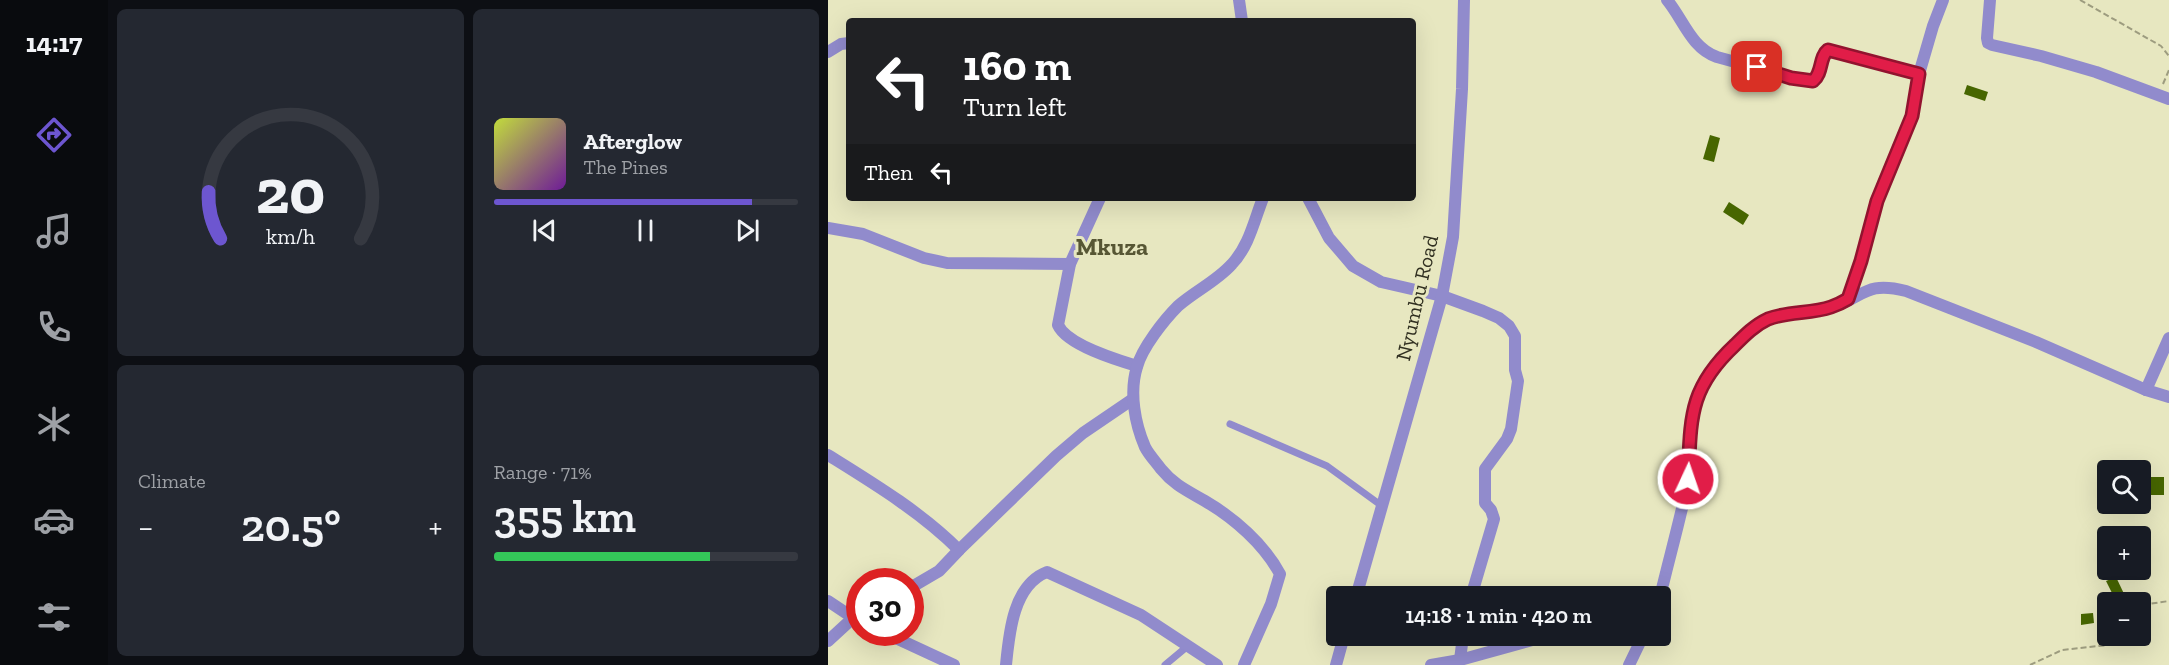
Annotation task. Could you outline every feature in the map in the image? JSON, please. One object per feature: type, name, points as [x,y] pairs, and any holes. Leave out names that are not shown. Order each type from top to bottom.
[{"type":"street","points":[[1239,0],[1242,18]]},
{"type":"street","name":"Nyumbu Road","points":[[1359,586],[1442,296],[1453,237],[1462,89],[1464,0]]},
{"type":"street","points":[[1667,0],[1699,46],[1706,53],[1717,57],[1805,81],[1813,81],[1818,77],[1824,54],[1828,50],[1919,74]]},
{"type":"street","points":[[1848,299],[1877,201],[1912,116],[1919,74],[1943,0]]},
{"type":"street","points":[[1990,0],[1988,43],[2096,72],[2163,97]]},
{"type":"street","points":[[828,52],[846,43]]},
{"type":"street","points":[[1099,201],[1070,264],[1058,325],[1061,332],[1096,351],[1137,366]]},
{"type":"street","points":[[1244,665],[1271,604],[1280,574],[1258,544],[1239,525],[1170,480],[1146,449],[1133,399],[1137,366],[1148,344],[1171,314],[1232,265],[1250,236],[1262,201]]},
{"type":"street","points":[[1310,201],[1329,238],[1353,266],[1381,282],[1442,296],[1499,318],[1509,326],[1515,336],[1517,397],[1507,439],[1485,469],[1485,503],[1494,519],[1475,586]]},
{"type":"street","points":[[828,228],[863,234],[924,258],[947,263],[1070,264]]},
{"type":"street","points":[[1663,586],[1688,479],[1691,423],[1695,404],[1706,378],[1749,331],[1766,320],[1784,314],[1830,307],[1881,286],[1906,291],[2036,342],[2146,390],[2169,397]]},
{"type":"street","points":[[2146,390],[2169,338]]},
{"type":"street","points":[[924,580],[939,571],[1056,456],[1083,433],[1133,399]]},
{"type":"street","points":[[828,454],[909,509],[946,537],[958,550]]},
{"type":"street","points":[[1006,665],[1008,637],[1021,598],[1037,576],[1047,572],[1142,615],[1217,665]]},
{"type":"street","points":[[828,600],[846,611]]},
{"type":"street","points":[[828,641],[846,627]]},
{"type":"street","points":[[913,646],[954,665]]},
{"type":"street","points":[[1336,665],[1341,646]]},
{"type":"street","points":[[1460,660],[1461,646]]},
{"type":"street","points":[[1431,665],[1460,660],[1510,646]]},
{"type":"street","points":[[1629,665],[1638,646]]},
{"type":"lane","points":[[1230,424],[1327,466],[1382,506]]},
{"type":"lane","points":[[1165,665],[1189,645]]},
{"type":"path","points":[[2080,0],[2162,46],[2169,56]]},
{"type":"path","points":[[2163,97],[2169,70]]},
{"type":"path","points":[[2151,603],[2169,601]]},
{"type":"path","points":[[2031,665],[2062,650],[2099,646]]},
{"type":"building","points":[[1967,85],[1988,92],[1985,101],[1964,94]]},
{"type":"building","points":[[1710,135],[1720,138],[1714,162],[1703,159]]},
{"type":"building","points":[[1729,202],[1749,215],[1743,225],[1723,212]]},
{"type":"building","points":[[2151,477],[2164,477],[2164,495],[2151,495]]},
{"type":"building","points":[[2117,580],[2123,592],[2112,592],[2106,581]]},
{"type":"building","points":[[2093,613],[2094,623],[2081,625],[2081,614]]},
{"type":"district","name":"Mkuza","points":[[1112,247]]},
{"type":"route","points":[[1688,479],[1691,423],[1695,404],[1706,378],[1717,363],[1749,331],[1766,320],[1784,314],[1830,307],[1848,299],[1885,177],[1912,116],[1919,74],[1828,50],[1825,51],[1818,77],[1813,81],[1791,78],[1757,67]]}]
